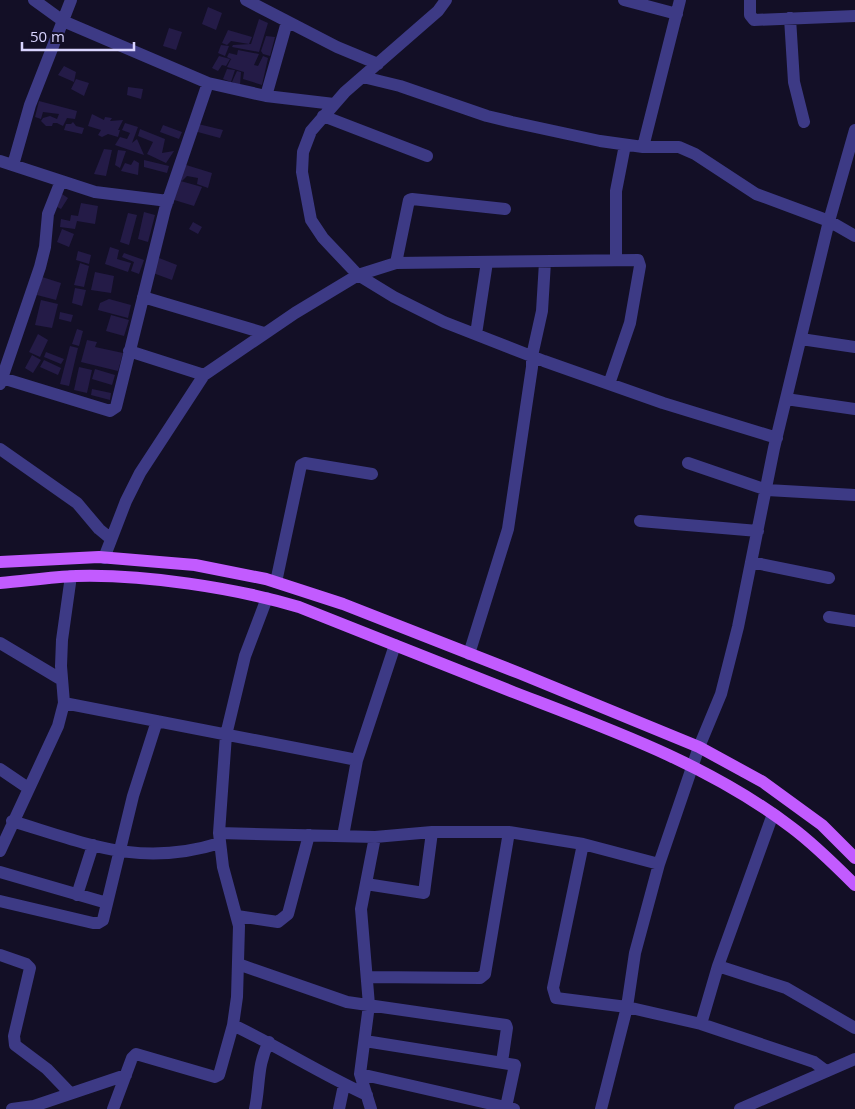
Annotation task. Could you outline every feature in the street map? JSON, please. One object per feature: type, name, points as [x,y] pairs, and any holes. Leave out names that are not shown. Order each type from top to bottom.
[{"type":"main road","points":[[0,562],[57,558],[104,558],[195,565],[276,582],[343,604],[699,747],[763,782],[822,825],[855,858]]},
{"type":"main road","points":[[0,583],[71,576],[142,579],[267,598],[299,607],[603,727],[692,766],[748,797],[773,814],[828,858],[855,885]]},
{"type":"street","points":[[34,0],[63,20],[208,83],[266,96],[334,104]]},
{"type":"street","points":[[13,165],[30,105],[71,0]]},
{"type":"street","points":[[247,0],[337,47],[378,64]]},
{"type":"street","points":[[446,0],[438,12],[334,104],[312,131],[303,152],[302,172],[311,220],[323,238],[358,275],[424,313],[609,384],[777,438]]},
{"type":"street","points":[[624,0],[677,14]]},
{"type":"street","points":[[643,147],[680,0]]},
{"type":"street","points":[[750,0],[750,15],[754,20],[855,16]]},
{"type":"street","points":[[790,18],[794,82],[804,122]]},
{"type":"street","points":[[266,96],[287,22]]},
{"type":"street","points":[[363,77],[400,86],[487,116],[625,145],[679,148],[695,154],[756,194],[829,221],[855,236]]},
{"type":"street","points":[[60,181],[48,214],[45,247],[40,267],[1,381],[110,410],[117,406],[168,201],[208,83]]},
{"type":"street","points":[[323,116],[427,156]]},
{"type":"street","points":[[605,1108],[627,1007],[635,953],[659,864],[692,766],[721,694],[738,627],[786,399],[829,221],[855,130]]},
{"type":"street","points":[[616,259],[616,191],[625,145]]},
{"type":"street","points":[[0,161],[60,181],[113,195],[168,201]]},
{"type":"street","points":[[396,263],[409,200],[505,209]]},
{"type":"street","points":[[104,558],[126,501],[140,473],[204,375],[264,333],[358,275],[396,263],[638,260],[640,262],[630,323],[609,384]]},
{"type":"street","points":[[476,334],[488,262]]},
{"type":"street","points":[[469,654],[508,529],[532,367],[532,356],[542,311],[545,262]]},
{"type":"street","points":[[143,297],[264,333]]},
{"type":"street","points":[[801,339],[855,348]]},
{"type":"street","points":[[129,352],[204,375]]},
{"type":"street","points":[[786,399],[855,409]]},
{"type":"street","points":[[0,450],[78,503],[99,529],[111,540]]},
{"type":"street","points":[[276,582],[301,465],[305,463],[372,474]]},
{"type":"street","points":[[688,463],[767,490],[855,495]]},
{"type":"street","points":[[640,521],[758,531]]},
{"type":"street","points":[[751,562],[829,578]]},
{"type":"street","points":[[0,851],[7,828],[58,726],[64,702],[62,640],[71,576]]},
{"type":"street","points":[[113,1109],[132,1058],[139,1054],[217,1077],[233,1025],[238,964],[237,916],[223,867],[220,838],[226,735],[245,656],[267,598]]},
{"type":"street","points":[[829,617],[855,621]]},
{"type":"street","points":[[0,643],[62,680]]},
{"type":"street","points":[[343,836],[357,760],[395,646]]},
{"type":"street","points":[[64,702],[357,760]]},
{"type":"street","points":[[0,901],[98,923],[103,920],[133,796],[157,721]]},
{"type":"street","points":[[0,769],[28,788]]},
{"type":"street","points":[[701,1024],[718,966],[773,814]]},
{"type":"street","points":[[7,828],[119,852],[156,855],[205,848],[220,838],[309,835],[375,837],[432,832],[509,832],[583,844],[659,864]]},
{"type":"street","points":[[366,884],[424,894],[432,832]]},
{"type":"street","points":[[368,977],[480,978],[485,974],[509,832]]},
{"type":"street","points":[[237,916],[278,922],[288,914],[309,835]]},
{"type":"street","points":[[371,1109],[360,1074],[369,1005],[368,977],[361,930],[361,909],[375,837]]},
{"type":"street","points":[[583,844],[554,994],[556,998],[627,1007],[701,1024],[814,1062],[826,1071]]},
{"type":"street","points":[[77,894],[93,845]]},
{"type":"street","points":[[0,872],[107,903]]},
{"type":"street","points":[[0,955],[26,964],[30,968],[14,1036],[16,1045],[47,1069],[70,1093]]},
{"type":"street","points":[[238,964],[321,994],[369,1005],[506,1025],[508,1028],[502,1062]]},
{"type":"street","points":[[718,966],[786,988],[855,1028]]},
{"type":"street","points":[[233,1025],[269,1042],[367,1096]]},
{"type":"street","points":[[360,1074],[511,1108],[516,1068],[512,1064],[365,1041]]},
{"type":"street","points":[[255,1109],[259,1066],[269,1042]]},
{"type":"street","points":[[743,1108],[855,1059]]},
{"type":"street","points":[[12,1109],[34,1106],[126,1076]]},
{"type":"street","points":[[339,1109],[344,1085]]},
{"type":"building","points":[[208,7],[222,13],[216,30],[202,24]]},
{"type":"building","points":[[259,19],[268,23],[259,52],[232,47],[233,45],[251,44]]},
{"type":"building","points":[[169,28],[182,32],[176,50],[163,46]]},
{"type":"building","points":[[228,30],[252,37],[249,44],[231,41],[227,45],[222,43]]},
{"type":"building","points":[[266,36],[275,37],[270,56],[263,54],[261,51]]},
{"type":"building","points":[[221,45],[229,46],[225,56],[218,53]]},
{"type":"building","points":[[238,50],[259,54],[254,65],[258,66],[263,56],[268,58],[262,85],[243,79],[244,72],[227,67],[231,59],[227,57],[229,53],[237,55]]},
{"type":"building","points":[[219,56],[230,59],[226,66],[222,65],[218,71],[212,68]]},
{"type":"building","points":[[64,66],[76,72],[74,82],[58,75]]},
{"type":"building","points":[[227,69],[235,70],[231,82],[223,79]]},
{"type":"building","points":[[237,71],[241,72],[240,85],[232,82]]},
{"type":"building","points":[[76,79],[89,83],[84,96],[71,89]]},
{"type":"building","points":[[128,87],[143,89],[141,99],[127,95]]},
{"type":"building","points":[[39,101],[77,111],[75,119],[67,118],[63,126],[53,123],[52,126],[46,126],[41,121],[43,118],[50,116],[57,119],[59,114],[43,112],[41,119],[35,117]]},
{"type":"building","points":[[92,114],[104,120],[105,117],[112,118],[110,121],[123,120],[118,130],[120,130],[118,137],[108,134],[102,137],[98,135],[101,130],[88,126]]},
{"type":"building","points":[[73,122],[76,126],[84,128],[82,134],[64,130],[66,124]]},
{"type":"building","points":[[125,123],[138,127],[132,143],[137,139],[144,155],[115,145],[120,137],[127,139],[130,133],[122,130]]},
{"type":"building","points":[[198,124],[223,130],[220,138],[194,131]]},
{"type":"building","points":[[163,125],[182,132],[179,139],[160,132]]},
{"type":"building","points":[[140,129],[165,139],[162,153],[174,151],[166,163],[147,154],[153,142],[138,136]]},
{"type":"building","points":[[104,149],[112,150],[106,176],[94,174]]},
{"type":"building","points":[[118,150],[126,151],[120,168],[115,165]]},
{"type":"building","points":[[134,160],[139,163],[138,175],[121,171],[125,163],[131,165]]},
{"type":"building","points":[[144,160],[169,166],[167,173],[144,167]]},
{"type":"building","points":[[183,164],[212,173],[208,188],[197,184],[198,178],[187,176],[182,181],[178,179]]},
{"type":"building","points":[[177,180],[202,187],[194,206],[171,199]]},
{"type":"building","points":[[62,194],[68,198],[61,209],[55,206]]},
{"type":"building","points":[[81,203],[98,206],[95,224],[77,221],[75,229],[60,227],[61,219],[70,221],[71,215],[78,216]]},
{"type":"building","points":[[144,212],[155,215],[148,242],[138,239]]},
{"type":"building","points":[[128,213],[137,215],[129,245],[120,242]]},
{"type":"building","points":[[193,222],[202,227],[198,234],[189,229]]},
{"type":"building","points":[[62,229],[74,234],[69,247],[57,242]]},
{"type":"building","points":[[110,247],[119,250],[117,259],[131,263],[128,272],[105,264]]},
{"type":"building","points":[[78,251],[91,255],[89,264],[76,260]]},
{"type":"building","points":[[124,253],[144,260],[139,274],[131,271],[134,262],[122,257]]},
{"type":"building","points":[[159,258],[177,265],[172,280],[153,273]]},
{"type":"building","points":[[80,263],[89,266],[84,287],[74,285]]},
{"type":"building","points":[[95,272],[114,276],[111,293],[91,290]]},
{"type":"building","points":[[42,277],[61,283],[56,300],[37,295]]},
{"type":"building","points":[[75,288],[86,290],[82,306],[72,303]]},
{"type":"building","points":[[109,299],[131,305],[128,318],[98,310],[100,303]]},
{"type":"building","points":[[41,300],[58,304],[52,328],[35,325]]},
{"type":"building","points":[[60,312],[73,315],[71,322],[59,319]]},
{"type":"building","points":[[111,315],[129,320],[124,336],[106,331]]},
{"type":"building","points":[[77,329],[83,331],[79,346],[72,344]]},
{"type":"building","points":[[38,334],[48,340],[40,357],[29,352]]},
{"type":"building","points":[[87,340],[97,342],[95,347],[123,353],[118,371],[81,362]]},
{"type":"building","points":[[70,346],[78,348],[69,386],[60,384]]},
{"type":"building","points":[[46,352],[64,359],[61,364],[44,357]]},
{"type":"building","points":[[32,355],[41,360],[33,373],[25,368]]},
{"type":"building","points":[[44,360],[61,368],[58,375],[40,367]]},
{"type":"building","points":[[79,367],[92,370],[87,393],[74,390]]},
{"type":"building","points":[[95,369],[115,375],[112,385],[92,379]]},
{"type":"building","points":[[92,389],[111,393],[110,400],[91,395]]}]
